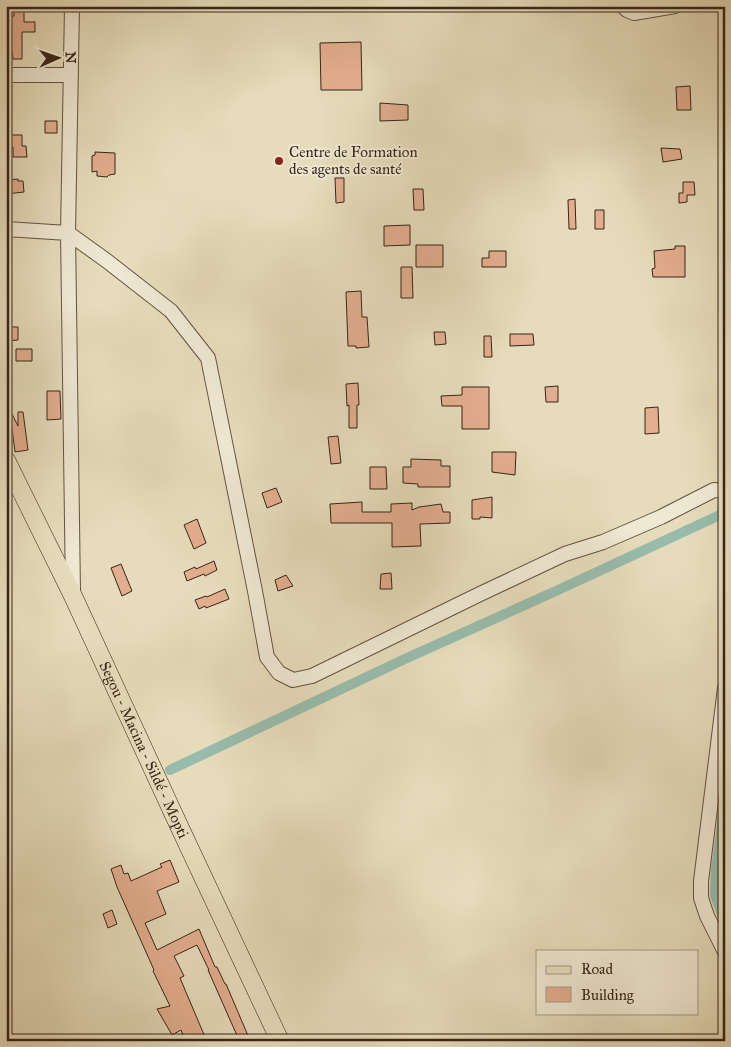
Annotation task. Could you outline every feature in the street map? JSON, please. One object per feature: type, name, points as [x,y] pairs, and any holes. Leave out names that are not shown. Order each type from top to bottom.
[{"type":"main road","name":"Segou - Macina - Sildé - Mopti","points":[[6,460],[73,596],[280,1041]]},
{"type":"street","points":[[72,6],[68,233],[73,596]]},
{"type":"street","points":[[623,6],[627,10],[634,12],[675,6]]},
{"type":"street","points":[[6,75],[71,75]]},
{"type":"street","points":[[6,229],[68,233],[171,311],[208,358],[267,657],[279,673],[293,680],[312,676],[565,554],[603,542],[719,490]]},
{"type":"street","points":[[725,688],[701,881],[701,898],[707,916],[725,952]]},
{"type":"building","points":[[14,7],[24,7],[24,22],[35,22],[35,32],[22,32],[22,59],[13,59],[12,50],[7,50],[7,41],[11,41],[11,16],[14,16]]},
{"type":"building","points":[[361,42],[362,90],[321,90],[320,43]]},
{"type":"building","points":[[690,86],[691,110],[677,110],[676,87]]},
{"type":"building","points":[[380,103],[408,105],[408,120],[380,121]]},
{"type":"building","points":[[45,121],[57,121],[57,133],[45,133]]},
{"type":"building","points":[[6,135],[22,135],[22,146],[26,146],[27,157],[13,157],[13,147],[6,148]]},
{"type":"building","points":[[661,148],[680,149],[682,159],[663,162]]},
{"type":"building","points":[[95,152],[115,153],[115,174],[107,177],[97,176],[97,171],[92,172],[92,156],[95,155]]},
{"type":"building","points":[[335,178],[344,178],[344,202],[336,203]]},
{"type":"building","points":[[18,179],[18,181],[23,181],[24,192],[6,194],[6,180]]},
{"type":"building","points":[[683,182],[694,182],[695,195],[687,195],[687,202],[679,203],[679,193],[683,193]]},
{"type":"building","points":[[413,189],[423,189],[424,210],[414,210]]},
{"type":"building","points":[[575,199],[576,229],[569,229],[568,200]]},
{"type":"building","points":[[595,210],[604,210],[604,229],[595,229]]},
{"type":"building","points":[[410,225],[410,245],[384,246],[384,226]]},
{"type":"building","points":[[416,245],[443,245],[443,267],[416,267]]},
{"type":"building","points":[[675,246],[685,246],[685,277],[653,277],[652,269],[655,268],[654,251],[675,249]]},
{"type":"building","points":[[489,251],[506,251],[506,267],[482,267],[482,258],[489,258]]},
{"type":"building","points":[[401,267],[412,267],[413,298],[401,298]]},
{"type":"building","points":[[361,291],[362,317],[367,317],[369,347],[356,348],[356,346],[348,346],[346,292]]},
{"type":"building","points":[[6,327],[18,327],[18,340],[6,341]]},
{"type":"building","points":[[434,332],[445,332],[446,344],[435,345]]},
{"type":"building","points":[[510,334],[533,334],[534,345],[510,346]]},
{"type":"building","points":[[484,336],[491,336],[492,357],[484,357]]},
{"type":"building","points":[[16,349],[32,349],[32,361],[16,361]]},
{"type":"building","points":[[358,383],[357,428],[349,428],[349,405],[347,406],[346,384]]},
{"type":"building","points":[[558,386],[558,402],[546,402],[545,387]]},
{"type":"building","points":[[462,387],[489,387],[489,429],[462,429],[462,406],[442,406],[441,396],[462,395]]},
{"type":"building","points":[[47,391],[60,391],[61,419],[47,420]]},
{"type":"building","points":[[6,402],[18,426],[18,412],[23,412],[28,450],[15,452],[12,429],[7,430]]},
{"type":"building","points":[[658,407],[659,433],[645,434],[645,408]]},
{"type":"building","points":[[338,436],[341,463],[331,464],[328,437]]},
{"type":"building","points":[[492,452],[516,452],[515,475],[492,472]]},
{"type":"building","points":[[411,459],[441,460],[441,466],[450,466],[450,487],[418,487],[418,484],[403,483],[403,467],[411,467]]},
{"type":"building","points":[[370,467],[386,467],[387,489],[370,489]]},
{"type":"building","points":[[276,488],[282,502],[267,508],[262,493]]},
{"type":"building","points":[[492,497],[492,518],[480,517],[480,519],[472,519],[472,500]]},
{"type":"building","points":[[362,502],[362,512],[391,512],[391,504],[412,503],[412,510],[419,507],[441,504],[443,512],[450,512],[450,523],[420,524],[421,546],[392,547],[392,523],[331,523],[330,504]]},
{"type":"building","points":[[197,519],[206,543],[194,549],[184,525]]},
{"type":"building","points":[[214,561],[217,570],[205,576],[204,574],[187,581],[184,572]]},
{"type":"building","points":[[121,564],[132,591],[122,596],[111,568]]},
{"type":"building","points":[[391,573],[392,589],[380,589],[381,574]]},
{"type":"building","points":[[286,575],[293,586],[278,591],[275,580]]},
{"type":"building","points":[[225,589],[229,599],[199,609],[195,600]]},
{"type":"building","points":[[170,860],[179,882],[157,891],[166,914],[145,923],[157,950],[199,929],[215,967],[217,967],[226,984],[249,1038],[239,1040],[197,945],[174,956],[184,976],[180,978],[205,1037],[198,1041],[185,1041],[181,1030],[172,1035],[157,1009],[170,1006],[153,971],[111,869],[121,865],[124,874],[128,873],[131,881],[162,867],[160,864]]},
{"type":"building","points":[[112,910],[117,924],[108,928],[103,914]]},
{"type":"waterway","points":[[170,770],[407,658],[722,514],[725,480]]},
{"type":"waterway","points":[[725,803],[716,869],[715,895],[725,922]]},
{"type":"place","name":"Centre de Formation des agents de santé","points":[[279,161]]}]
